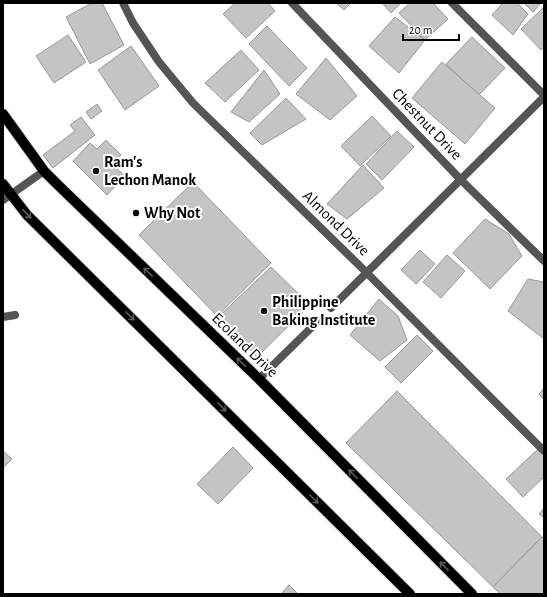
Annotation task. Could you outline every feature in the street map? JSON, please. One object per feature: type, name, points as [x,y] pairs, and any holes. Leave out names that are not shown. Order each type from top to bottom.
[{"type":"main road","name":"Ecoland Drive","points":[[3,114],[44,171],[259,379],[472,594]]},
{"type":"main road","points":[[3,184],[7,198],[27,215],[410,594]]},
{"type":"street","name":"Almond Drive","points":[[123,3],[133,23],[159,62],[193,103],[366,272],[544,451]]},
{"type":"street","name":"Chestnut Drive","points":[[292,3],[461,180],[544,261]]},
{"type":"street","points":[[331,308],[544,96],[452,3]]},
{"type":"street","points":[[7,198],[44,171]]},
{"type":"street","points":[[3,317],[15,315]]},
{"type":"street","points":[[259,379],[319,320]]},
{"type":"building","points":[[92,3],[102,3],[124,45],[90,64],[66,17]]},
{"type":"building","points":[[235,3],[268,3],[275,11],[246,38],[223,14]]},
{"type":"building","points":[[336,3],[351,3],[344,10]]},
{"type":"building","points":[[382,3],[401,3],[391,13]]},
{"type":"building","points":[[410,3],[433,3],[448,19],[425,40],[399,13]]},
{"type":"building","points":[[503,3],[517,3],[528,14],[513,35],[492,15]]},
{"type":"building","points":[[524,3],[541,3],[533,12]]},
{"type":"building","points":[[544,7],[544,47],[541,50],[521,29]]},
{"type":"building","points":[[395,17],[425,40],[399,73],[369,46]]},
{"type":"building","points":[[267,26],[307,68],[289,86],[249,44]]},
{"type":"building","points":[[68,35],[86,62],[54,83],[36,56]]},
{"type":"building","points":[[472,37],[505,68],[479,95],[446,64]]},
{"type":"building","points":[[131,46],[159,86],[125,110],[98,70]]},
{"type":"building","points":[[241,50],[259,70],[225,102],[205,83]]},
{"type":"building","points":[[326,58],[357,96],[330,120],[296,94]]},
{"type":"building","points":[[442,62],[495,108],[465,144],[412,98]]},
{"type":"building","points":[[264,70],[280,94],[249,122],[231,112]]},
{"type":"building","points":[[286,98],[306,119],[262,145],[250,133]]},
{"type":"building","points":[[97,104],[102,111],[91,119],[86,112]]},
{"type":"building","points":[[372,116],[391,136],[360,166],[341,146]]},
{"type":"building","points":[[81,117],[95,135],[53,168],[43,155],[75,131],[70,125]]},
{"type":"building","points":[[397,131],[414,147],[382,180],[366,164]]},
{"type":"building","points":[[106,140],[121,155],[112,164],[125,176],[107,195],[73,161],[90,143],[97,149]]},
{"type":"building","points":[[363,165],[384,188],[347,219],[327,204]]},
{"type":"building","points":[[193,182],[271,263],[217,316],[139,235]]},
{"type":"building","points":[[485,219],[509,234],[522,256],[490,289],[453,253]]},
{"type":"building","points":[[420,250],[435,264],[416,284],[401,270]]},
{"type":"building","points":[[447,255],[465,271],[441,298],[423,282]]},
{"type":"building","name":"Philippine Baking Institute","points":[[271,267],[310,305],[257,357],[218,317]]},
{"type":"building","points":[[528,279],[544,282],[544,339],[508,311]]},
{"type":"building","points":[[379,299],[398,316],[407,340],[380,361],[350,335]]},
{"type":"building","points":[[417,335],[433,351],[401,383],[385,367]]},
{"type":"building","points":[[544,388],[544,400],[539,394]]},
{"type":"building","points":[[397,391],[542,537],[493,587],[346,443]]},
{"type":"building","points":[[233,447],[253,468],[218,504],[197,484]]},
{"type":"building","points":[[538,449],[544,455],[544,477],[523,497],[506,479]]},
{"type":"building","points":[[3,451],[12,459],[3,468]]},
{"type":"building","points":[[544,508],[544,518],[539,514]]},
{"type":"building","points":[[542,537],[544,539],[544,594],[500,594],[493,587]]},
{"type":"building","points":[[289,585],[298,594],[281,594]]},
{"type":"place","name":"Ram's Lechon Manok","points":[[96,171]]},
{"type":"place","name":"Why Not","points":[[136,213]]},
{"type":"place","name":"Philippine Baking Institute","points":[[264,311]]}]
